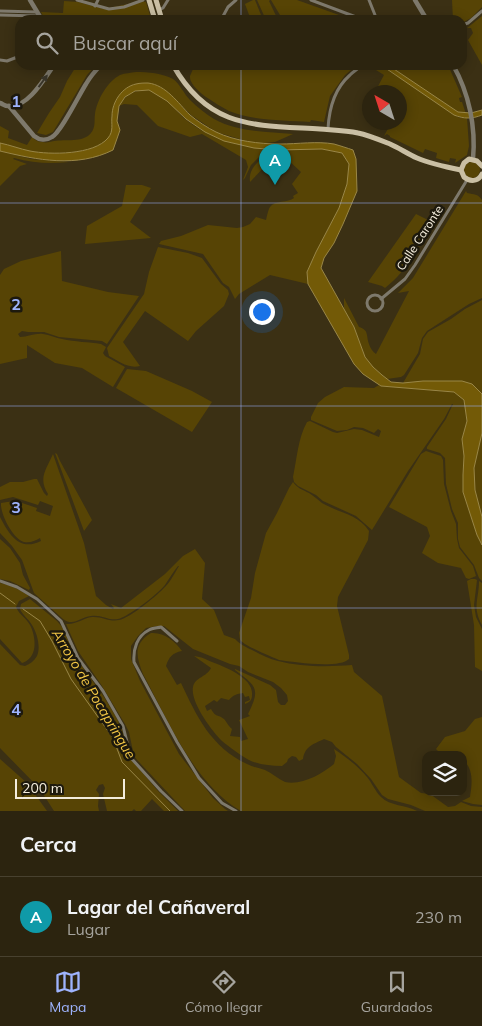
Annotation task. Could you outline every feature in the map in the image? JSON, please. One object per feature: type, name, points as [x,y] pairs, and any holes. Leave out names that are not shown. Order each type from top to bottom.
[{"type":"main road","points":[[150,0],[154,15]]},
{"type":"main road","points":[[156,0],[160,15]]},
{"type":"main road","points":[[177,70],[187,88],[198,99],[223,116],[259,125],[357,132],[390,144],[425,161],[461,170]]},
{"type":"main road","points":[[482,166],[477,160],[473,159],[466,161],[461,170],[464,177],[470,181],[476,180],[482,174]]},
{"type":"main road","points":[[476,180],[482,184]]},
{"type":"street","points":[[30,0],[38,15]]},
{"type":"street","points":[[77,0],[85,1],[95,6],[114,9],[143,0]]},
{"type":"street","points":[[95,6],[98,0]]},
{"type":"street","points":[[159,10],[163,8],[168,0]]},
{"type":"street","points":[[222,15],[236,0]]},
{"type":"street","points":[[311,0],[351,15]]},
{"type":"street","points":[[368,0],[375,15]]},
{"type":"street","points":[[416,0],[424,15]]},
{"type":"street","points":[[0,11],[31,15]]},
{"type":"street","points":[[467,24],[482,12]]},
{"type":"street","points":[[0,15],[15,15]]},
{"type":"street","points":[[0,60],[7,61],[15,58]]},
{"type":"street","points":[[9,106],[25,101],[33,94],[50,70]]},
{"type":"street","points":[[0,103],[9,106],[37,139],[49,139],[58,132],[97,70]]},
{"type":"street","points":[[328,129],[331,106],[339,88],[356,70]]},
{"type":"street","points":[[455,70],[464,89],[472,120],[473,159]]},
{"type":"street","name":"Calle Caronte","points":[[381,299],[404,279],[415,265],[467,180]]},
{"type":"street","points":[[378,296],[381,299],[381,308],[373,311],[369,309],[367,301],[370,297],[378,296]]},
{"type":"street","points":[[0,581],[17,587],[37,600],[61,622],[78,658],[103,691],[123,726],[131,758],[182,811]]},
{"type":"street","points":[[177,641],[161,627],[149,630],[138,639],[133,652],[134,662],[177,742],[199,778],[222,803],[236,811]]},
{"type":"shaded area","points":[[255,0],[261,15],[249,15],[245,4]]},
{"type":"shaded area","points":[[257,0],[270,0],[276,15],[264,15]]},
{"type":"shaded area","points":[[271,0],[297,0],[339,15],[280,15]]},
{"type":"shaded area","points":[[452,0],[482,0],[482,7],[467,20],[467,15],[453,15]]},
{"type":"shaded area","points":[[64,1],[78,2],[104,9],[142,1],[146,2],[150,15],[42,15],[41,12],[63,13]]},
{"type":"shaded area","points":[[482,16],[482,65],[468,40],[473,33],[471,28],[467,28]]},
{"type":"shaded area","points":[[74,70],[92,70],[53,132],[46,135],[37,133],[60,97]]},
{"type":"shaded area","points":[[193,70],[351,70],[345,75],[330,96],[324,122],[248,117],[229,111],[198,91],[193,85],[190,76]]},
{"type":"shaded area","points":[[376,70],[388,70],[454,115],[460,118],[467,118],[469,146],[467,155],[455,163],[456,159],[450,158],[449,162],[436,158],[437,153],[425,149],[423,153],[387,134],[384,136],[387,130],[407,130],[407,85],[379,85],[384,75]]},
{"type":"shaded area","points":[[388,70],[395,70],[458,112],[471,113],[482,110],[482,115],[475,117],[468,118],[454,115]]},
{"type":"shaded area","points":[[395,70],[450,70],[462,97],[459,98],[466,114],[458,112]]},
{"type":"shaded area","points":[[136,72],[155,73],[173,79],[188,98],[211,117],[233,127],[252,131],[293,134],[275,142],[253,143],[216,132],[191,115],[175,99],[154,84],[132,89],[121,94],[114,105],[112,133],[107,140],[98,146],[75,152],[50,153],[30,151],[0,143],[0,126],[9,131],[8,138],[27,145],[32,137],[38,141],[47,142],[79,139],[88,136],[94,128],[95,114],[100,97],[107,87],[120,75]]},
{"type":"shaded area","points":[[139,83],[154,84],[166,91],[190,115],[203,124],[231,138],[280,144],[328,143],[353,150],[356,159],[357,191],[334,243],[324,258],[321,268],[354,327],[365,357],[382,375],[391,382],[403,383],[462,381],[472,384],[482,394],[482,433],[474,468],[475,490],[482,517],[482,545],[463,492],[464,456],[462,439],[467,421],[464,400],[454,392],[381,386],[363,374],[354,364],[308,284],[307,272],[339,208],[347,184],[349,164],[342,153],[322,149],[278,150],[254,148],[224,141],[205,132],[186,119],[167,101],[149,90],[135,91],[125,97],[119,106],[117,121],[120,130],[113,150],[99,156],[71,161],[57,161],[0,151],[0,143],[30,151],[49,153],[82,151],[93,148],[101,144],[110,135],[112,130],[112,111],[122,92],[126,88]]},
{"type":"shaded area","points":[[149,90],[171,104],[194,126],[213,136],[234,144],[267,149],[251,165],[243,180],[248,167],[246,160],[202,134],[190,137],[158,126],[137,105],[124,104],[119,106],[132,93]]},
{"type":"shaded area","points":[[322,149],[342,153],[349,164],[347,184],[339,208],[307,272],[308,284],[270,275],[239,294],[235,299],[229,287],[223,283],[203,254],[159,244],[161,241],[181,236],[208,225],[237,228],[250,224],[256,217],[266,220],[272,205],[291,200],[298,193],[292,184],[301,172],[287,159],[277,170],[269,162],[250,182],[253,167],[273,150]]},
{"type":"shaded area","points":[[0,151],[31,159],[69,162],[41,163],[14,158],[27,164],[20,166],[0,186]]},
{"type":"shaded area","points":[[472,162],[478,164],[480,170],[478,176],[472,178],[466,176],[464,170],[466,164]]},
{"type":"shaded area","points":[[126,185],[142,185],[151,188],[130,222],[151,238],[85,244],[87,226],[122,206]]},
{"type":"shaded area","points":[[466,191],[467,193],[477,195],[482,200],[482,298],[469,304],[427,331],[422,338],[418,353],[404,375],[387,379],[365,357],[354,327],[344,310],[344,298],[359,327],[366,331],[370,347],[376,354],[409,291],[398,293],[413,278]]},
{"type":"shaded area","points":[[416,214],[434,223],[412,258],[400,274],[385,288],[368,282]]},
{"type":"shaded area","points":[[158,247],[202,258],[221,284],[228,290],[229,294],[224,306],[196,331],[188,341],[145,311],[123,342],[140,366],[136,367],[109,356],[107,348],[144,294]]},
{"type":"shaded area","points":[[61,251],[62,281],[108,292],[139,296],[107,344],[102,341],[59,337],[44,332],[22,331],[18,334],[20,337],[43,334],[67,340],[101,344],[106,347],[103,353],[105,356],[125,367],[113,387],[82,368],[55,363],[27,345],[27,358],[0,364],[0,275],[4,269],[21,261]]},
{"type":"shaded area","points":[[482,300],[482,394],[472,384],[403,383],[420,354],[423,339],[428,332]]},
{"type":"shaded area","points":[[127,369],[146,371],[212,402],[192,432],[116,388]]},
{"type":"shaded area","points":[[379,385],[455,392],[464,400],[467,421],[462,439],[464,456],[463,492],[482,545],[482,581],[474,565],[460,547],[458,523],[452,509],[446,484],[445,458],[440,453],[427,449],[453,404],[408,471],[372,530],[356,516],[323,501],[294,482],[293,477],[298,448],[307,422],[310,421],[337,433],[354,429],[379,437],[381,431],[378,429],[374,433],[363,428],[354,427],[337,431],[311,420],[311,417],[318,403],[344,387],[374,388]]},
{"type":"shaded area","points":[[482,433],[482,536],[469,468],[476,454]]},
{"type":"shaded area","points":[[426,451],[441,456],[443,460],[444,484],[456,524],[459,548],[473,566],[476,576],[469,579],[466,578],[461,568],[438,563],[422,553],[430,536],[427,527],[389,507],[421,454]]},
{"type":"shaded area","points":[[55,453],[92,520],[84,531]]},
{"type":"shaded area","points":[[53,454],[84,543],[96,596],[106,605],[113,609],[111,604],[121,608],[165,574],[183,556],[195,549],[205,563],[202,599],[214,610],[224,635],[235,639],[261,655],[278,661],[315,666],[352,665],[354,672],[382,696],[399,777],[422,793],[422,796],[433,796],[448,807],[455,806],[461,802],[471,806],[482,807],[482,811],[425,811],[388,799],[382,795],[357,764],[332,742],[324,739],[308,748],[303,759],[299,761],[296,757],[292,756],[282,766],[262,764],[248,759],[222,741],[198,708],[193,687],[196,681],[211,668],[194,656],[231,670],[244,678],[248,683],[252,697],[250,701],[247,703],[245,704],[245,702],[250,700],[249,696],[245,697],[243,693],[235,695],[229,700],[221,698],[217,702],[214,700],[205,706],[207,711],[211,709],[216,715],[225,720],[232,729],[230,736],[240,737],[241,741],[248,739],[239,720],[250,716],[248,714],[255,693],[252,684],[235,669],[270,685],[276,690],[278,702],[281,705],[285,705],[288,701],[287,695],[273,682],[248,672],[239,666],[193,649],[164,626],[146,628],[131,646],[131,659],[140,681],[179,754],[213,798],[228,811],[185,811],[134,756],[129,732],[125,724],[78,651],[66,624],[92,617],[108,620],[124,618],[142,607],[159,593],[168,584],[179,566],[156,594],[123,617],[111,619],[95,616],[70,622],[63,619],[34,593],[22,560],[0,533],[0,517],[11,535],[21,543],[33,544],[41,541],[40,538],[32,542],[20,540],[5,519],[1,503],[23,503],[37,508],[36,511],[50,516],[53,506],[40,501],[38,505],[13,497],[0,500],[0,487],[10,482],[37,479],[47,496],[43,479]]},
{"type":"shaded area","points":[[293,482],[322,503],[359,521],[369,531],[368,540],[338,597],[337,606],[349,655],[349,659],[344,662],[316,664],[279,660],[248,646],[240,639],[239,633],[251,598],[255,573],[266,533]]},
{"type":"shaded area","points":[[0,539],[10,548],[20,563],[23,575],[30,588],[29,590],[10,581],[0,579]]},
{"type":"shaded area","points":[[471,579],[477,580],[474,605],[476,617],[482,629],[482,671],[475,667],[474,625],[467,581]]},
{"type":"shaded area","points":[[479,581],[482,583],[482,625],[477,613]]},
{"type":"shaded area","points":[[0,583],[15,588],[29,596],[19,601],[16,607],[30,624],[35,642],[31,657],[22,663],[0,639]]},
{"type":"shaded area","points":[[30,599],[62,627],[76,658],[118,720],[129,757],[178,811],[164,811],[152,799],[141,811],[134,809],[132,811],[107,811],[103,784],[99,785],[96,790],[99,794],[99,811],[54,811],[40,789],[0,748],[0,644],[20,665],[25,666],[36,658],[39,648],[37,636],[31,623],[20,609],[21,604]]},
{"type":"shaded area","points":[[151,633],[169,638],[182,651],[171,656],[166,666],[177,685],[181,683],[206,730],[234,757],[249,765],[268,771],[285,782],[291,783],[304,781],[324,772],[334,764],[336,756],[334,749],[360,769],[379,795],[385,800],[417,811],[241,811],[209,785],[196,768],[184,750],[143,674],[138,651],[141,642]]},
{"type":"shaded area","points":[[482,717],[482,805],[462,801],[470,797],[472,782],[471,772],[467,764],[467,751],[438,751],[436,749],[445,737],[465,731],[475,719]]},
{"type":"shaded area","points":[[0,759],[27,783],[47,811],[0,811]]},
{"type":"waterway","name":"Arroyo de Pocapringue","points":[[0,593],[15,604]]},
{"type":"waterway","name":"Arroyo de Pocapringue","points":[[23,609],[40,621],[71,679],[113,738],[122,762],[170,811]]},
{"type":"place","name":"Lagar del Cañaveral","points":[[275,185]]}]
